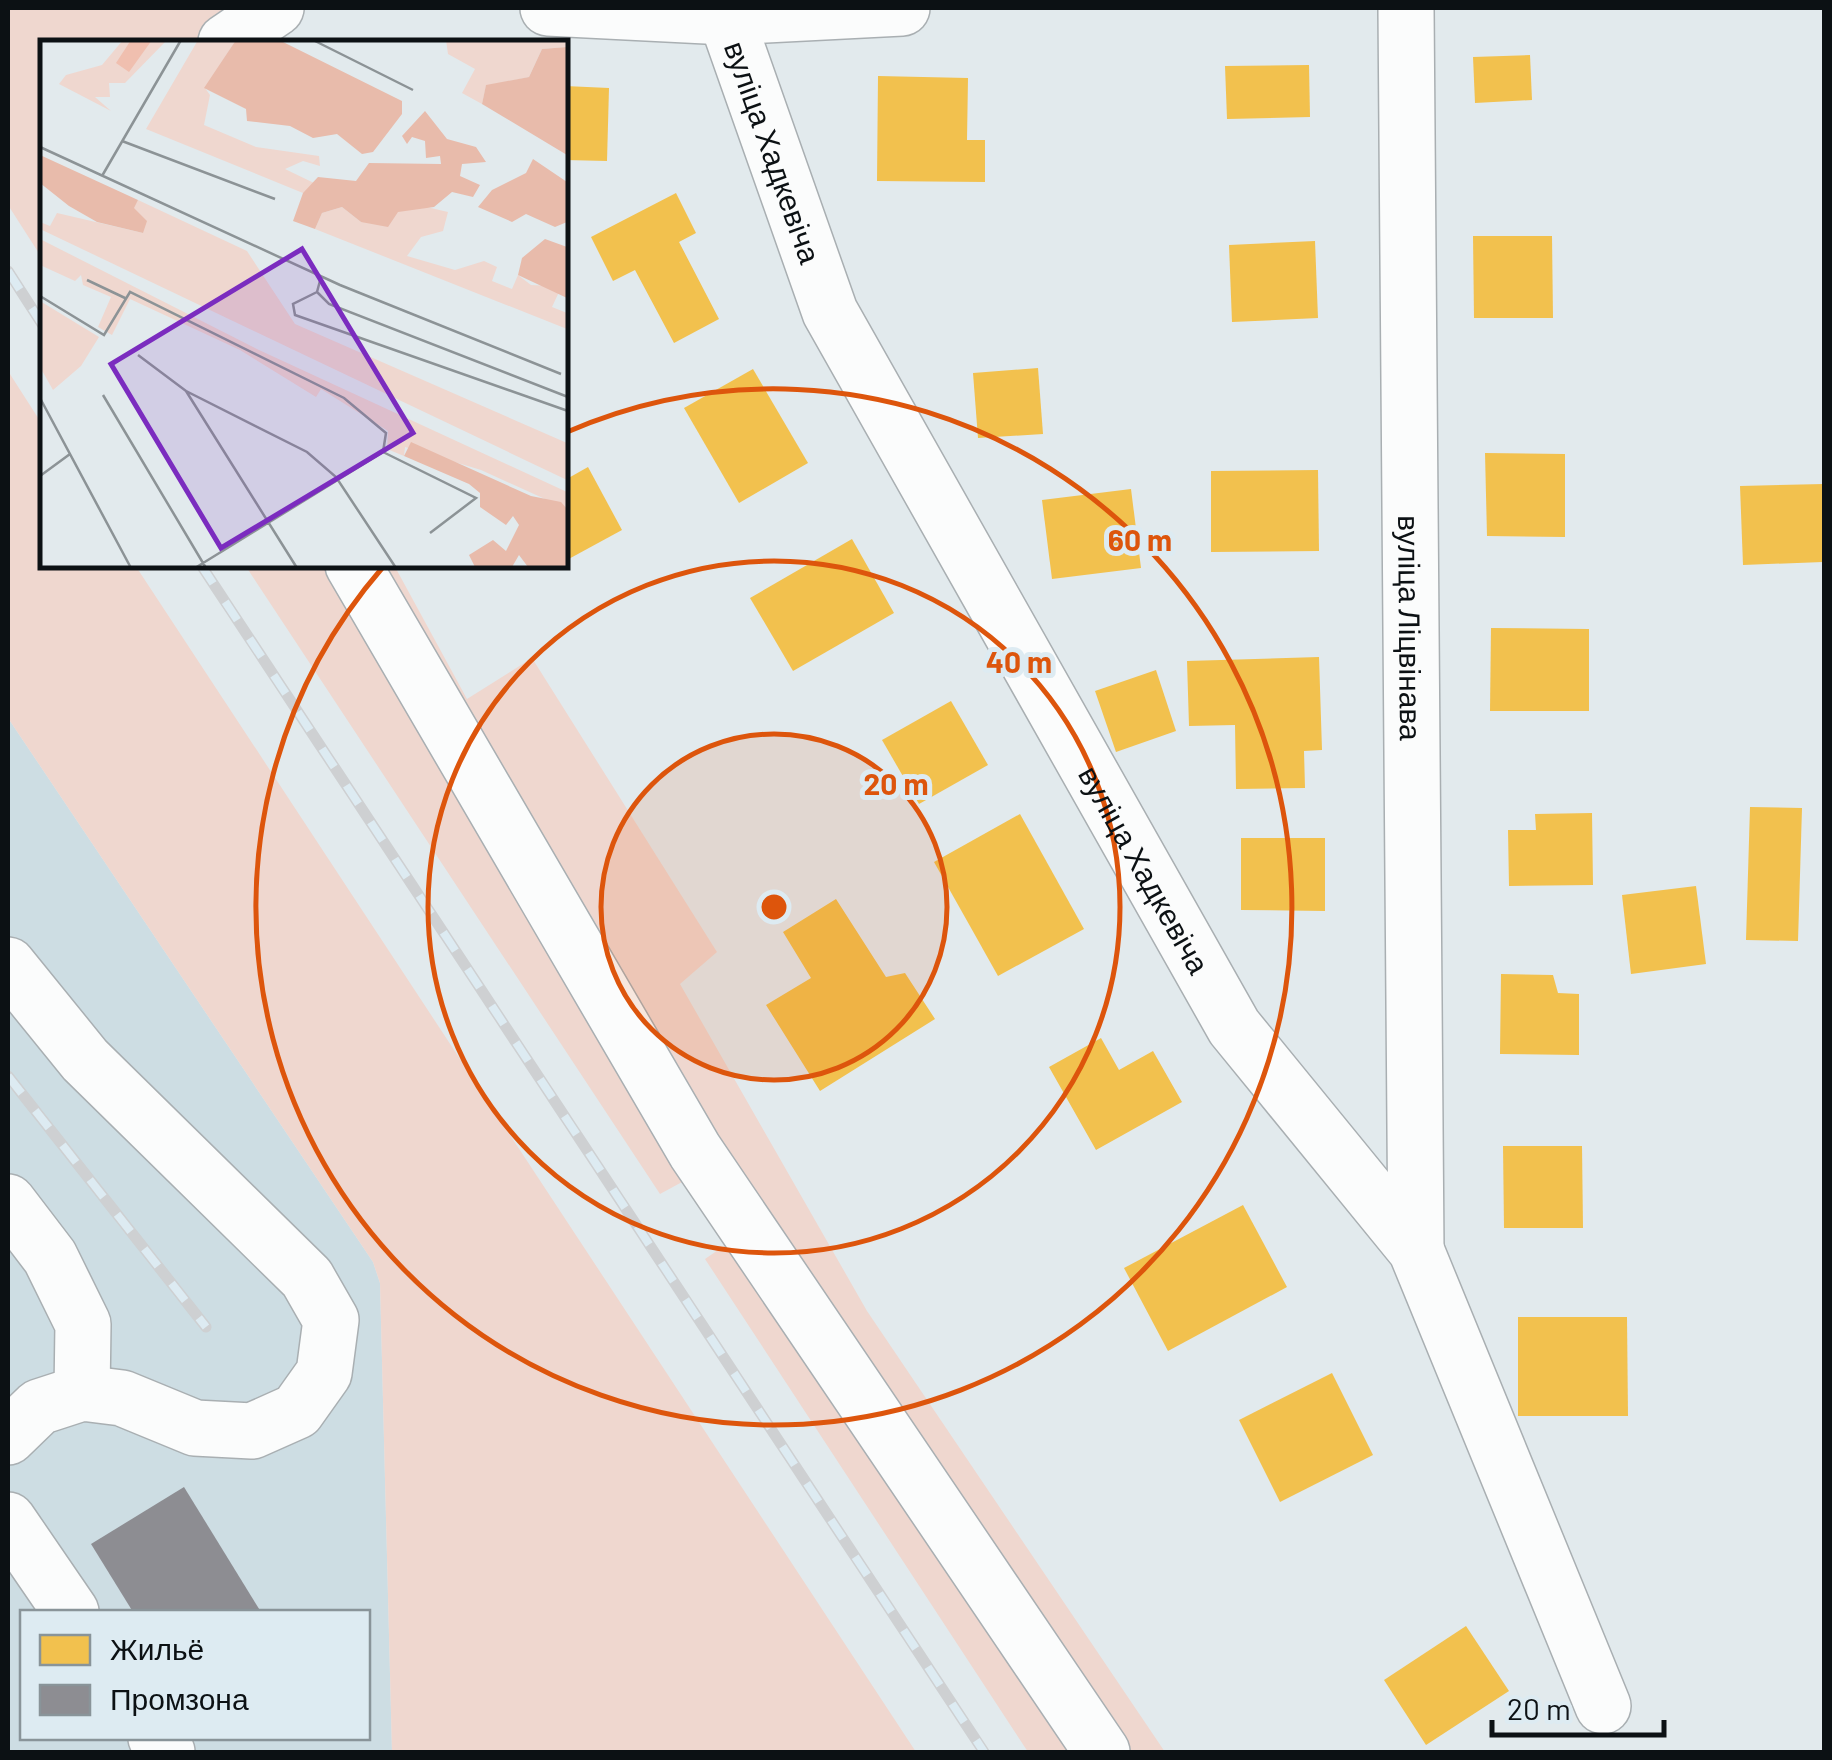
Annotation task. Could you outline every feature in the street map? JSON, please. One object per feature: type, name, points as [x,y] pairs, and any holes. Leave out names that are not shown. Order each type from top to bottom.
[{"type":"street","points":[[229,40],[276,8]]},
{"type":"street","points":[[548,8],[726,12],[902,8]]},
{"type":"street","name":"вуліца Ліцвінава","points":[[1406,8],[1416,1250]]},
{"type":"street","name":"вуліца Хадкевіча","points":[[726,12],[830,312],[1234,1026],[1416,1250],[1602,1706]]},
{"type":"street","points":[[355,568],[695,1151],[1102,1752]]},
{"type":"street","points":[[8,964],[85,1060],[307,1278],[331,1320],[324,1373],[315,1386],[297,1411],[252,1431],[195,1428],[122,1398],[82,1393],[39,1407],[8,1437]]},
{"type":"street","points":[[8,1202],[50,1257],[84,1324],[82,1393]]},
{"type":"street","points":[[8,1520],[70,1610]]},
{"type":"shaded area","points":[[8,8],[241,8],[196,40],[40,40],[40,255],[8,205]]},
{"type":"shaded area","points":[[8,371],[40,421],[40,568],[137,568],[916,1752],[392,1752],[380,1283],[373,1262],[8,718]]},
{"type":"shaded area","points":[[247,568],[396,568],[467,699],[532,658],[717,952],[680,984],[867,1311],[1165,1752],[1028,1752],[705,1259],[737,1237],[695,1175],[660,1194]]},
{"type":"shaded area","points":[[8,718],[373,1262],[380,1283],[392,1752],[8,1752]]},
{"type":"building: Жильё","points":[[1530,55],[1532,100],[1475,103],[1473,57]]},
{"type":"building: Жильё","points":[[1309,65],[1310,117],[1227,119],[1225,66]]},
{"type":"building: Жильё","points":[[878,76],[968,78],[967,140],[985,140],[985,182],[877,181]]},
{"type":"building: Жильё","points":[[568,86],[609,88],[607,161],[568,160]]},
{"type":"building: Жильё","points":[[676,193],[696,233],[679,242],[719,319],[674,343],[635,270],[613,281],[591,237]]},
{"type":"building: Жильё","points":[[1473,236],[1552,236],[1553,318],[1474,318]]},
{"type":"building: Жильё","points":[[1315,241],[1318,318],[1232,322],[1229,245]]},
{"type":"building: Жильё","points":[[1038,368],[1043,434],[978,438],[973,373]]},
{"type":"building: Жильё","points":[[753,369],[808,463],[739,503],[684,408]]},
{"type":"building: Жильё","points":[[1485,453],[1565,454],[1565,537],[1487,536]]},
{"type":"building: Жильё","points":[[588,467],[622,530],[568,559],[568,478]]},
{"type":"building: Жильё","points":[[1318,470],[1319,551],[1211,552],[1211,471]]},
{"type":"building: Жильё","points":[[1824,484],[1823,562],[1743,565],[1740,486]]},
{"type":"building: Жильё","points":[[1131,489],[1141,568],[1052,579],[1042,500]]},
{"type":"building: Жильё","points":[[852,539],[894,613],[793,671],[750,598]]},
{"type":"building: Жильё","points":[[1491,628],[1589,629],[1589,711],[1490,711]]},
{"type":"building: Жильё","points":[[1319,657],[1322,750],[1304,751],[1305,788],[1236,789],[1235,725],[1189,726],[1187,661]]},
{"type":"building: Жильё","points":[[1156,670],[1176,731],[1116,752],[1095,691]]},
{"type":"building: Жильё","points":[[951,701],[988,765],[919,804],[882,740]]},
{"type":"building: Жильё","points":[[1750,807],[1802,808],[1798,941],[1746,940]]},
{"type":"building: Жильё","points":[[1592,813],[1593,885],[1509,886],[1508,830],[1536,830],[1535,814]]},
{"type":"building: Жильё","points":[[1020,814],[1084,929],[998,976],[934,862]]},
{"type":"building: Жильё","points":[[1241,838],[1325,838],[1325,911],[1241,910]]},
{"type":"building: Жильё","points":[[1696,886],[1706,964],[1631,974],[1622,895]]},
{"type":"building: Жильё","points":[[836,899],[886,977],[905,973],[935,1019],[820,1091],[766,1005],[811,978],[783,932]]},
{"type":"building: Жильё","points":[[1501,974],[1553,975],[1558,993],[1579,994],[1579,1055],[1500,1054]]},
{"type":"building: Жильё","points":[[1101,1038],[1119,1070],[1153,1051],[1182,1102],[1096,1150],[1049,1067]]},
{"type":"building: Жильё","points":[[1503,1146],[1582,1146],[1583,1228],[1504,1228]]},
{"type":"building: Жильё","points":[[1243,1205],[1287,1287],[1168,1351],[1124,1268]]},
{"type":"building: Жильё","points":[[1518,1317],[1627,1317],[1628,1416],[1518,1416]]},
{"type":"building: Жильё","points":[[1332,1373],[1373,1455],[1280,1502],[1239,1420]]},
{"type":"building: Жильё","points":[[1466,1626],[1509,1691],[1426,1745],[1384,1680]]},
{"type":"building: Промзона","points":[[184,1487],[260,1610],[132,1610],[91,1544]]},
{"type":"railway","points":[[8,271],[40,321]]},
{"type":"railway","points":[[203,568],[984,1752]]},
{"type":"railway","points":[[8,1076],[206,1327]]}]
